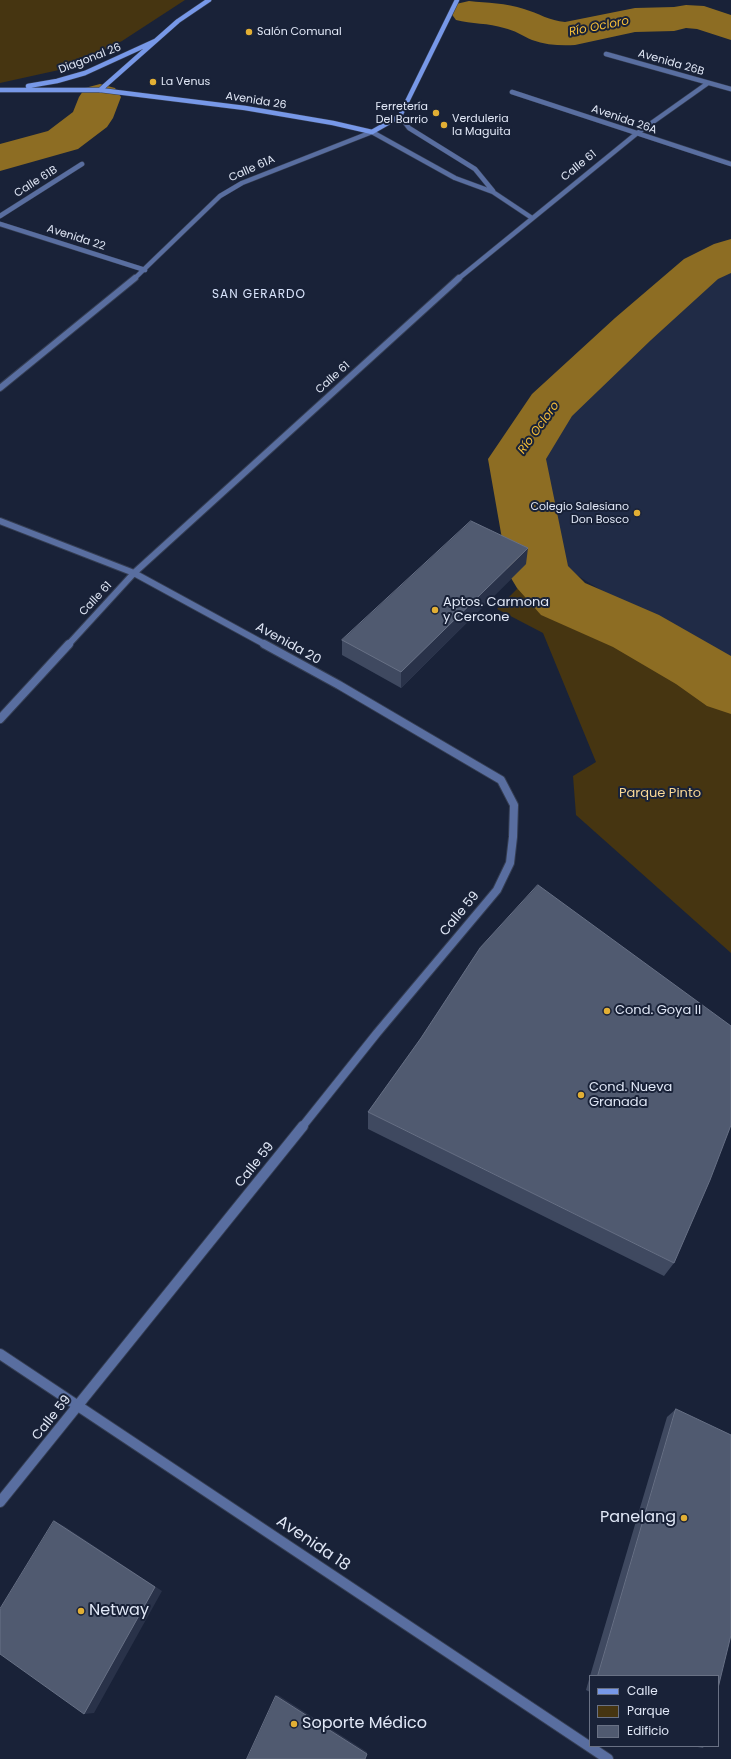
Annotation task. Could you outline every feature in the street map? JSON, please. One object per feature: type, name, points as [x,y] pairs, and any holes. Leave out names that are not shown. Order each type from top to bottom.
[{"type":"street","name":"Diagonal 26","points":[[100,90],[178,21],[209,0]]},
{"type":"street","points":[[400,116],[457,0]]},
{"type":"street","name":"Diagonal 26","points":[[6,89],[57,81],[85,73],[155,41]]},
{"type":"street","name":"Avenida 26B","points":[[606,54],[731,89]]},
{"type":"street","name":"Calle 61","points":[[0,719],[134,573],[462,276],[636,134],[708,83]]},
{"type":"street","name":"Avenida 26","points":[[0,90],[100,90],[245,108],[333,123],[372,132],[454,178],[493,192],[532,218]]},
{"type":"street","name":"Avenida 26A","points":[[512,92],[731,164]]},
{"type":"street","name":"Calle 61A","points":[[0,388],[145,270],[220,196],[242,182],[372,132],[400,116]]},
{"type":"street","name":"Avenida 26","points":[[400,116],[409,128],[475,169],[493,192]]},
{"type":"street","name":"Calle 61B","points":[[0,216],[82,164]]},
{"type":"street","name":"Avenida 22","points":[[0,224],[145,270]]},
{"type":"street","name":"Avenida 20","points":[[0,521],[134,573],[339,685],[501,780],[514,805],[513,837]]},
{"type":"street","name":"Calle 59","points":[[0,1502],[78,1407],[377,1033],[497,890],[510,864],[513,837]]},
{"type":"street","name":"Avenida 18","points":[[0,1354],[589,1746]]},
{"type":"street","name":"Avenida 18","points":[[590,1747],[608,1759]]},
{"type":"shaded area","name":"Colegio Salesiano Don Bosco","points":[[731,267],[731,675],[663,629],[551,559],[534,466],[560,412],[713,278]]},
{"type":"green space","points":[[0,0],[185,0],[122,41],[68,68],[0,83]]},
{"type":"green space","name":"Parque Pinto","points":[[527,579],[552,606],[602,628],[674,667],[731,706],[731,953],[576,815],[573,776],[596,762],[543,633],[497,609]]},
{"type":"building","name":"Aptos. Carmona y Cercone","points":[[471,521],[528,548],[401,672],[342,640]]},
{"type":"building","points":[[538,885],[731,1026],[731,1125],[710,1180],[674,1263],[368,1112],[421,1038],[480,948]]},
{"type":"building","name":"Panelang","points":[[676,1409],[731,1435],[731,1635],[719,1684],[719,1675],[598,1675]]},
{"type":"building","name":"Netway","points":[[54,1521],[155,1587],[84,1714],[0,1654],[0,1609]]},
{"type":"building","name":"Soporte Médico","points":[[276,1696],[367,1754],[365,1759],[247,1759]]},
{"type":"waterway","name":"Río Ocloro","points":[[469,12],[512,17],[547,32],[565,34],[635,20],[674,19],[686,16],[704,18],[731,28]]},
{"type":"waterway","name":"Río Ocloro","points":[[0,158],[63,140],[92,118],[100,97]]},
{"type":"waterway","name":"Río Ocloro","points":[[731,254],[701,269],[633,329],[551,406],[517,459],[539,573],[563,599],[636,631],[699,667],[731,689]]},
{"type":"place","name":"Salón Comunal","points":[[249,32]]},
{"type":"place","name":"La Venus","points":[[153,82]]},
{"type":"place","name":"Ferretería Del Barrio","points":[[436,113]]},
{"type":"place","name":"Verduleria la Maguita","points":[[444,125]]},
{"type":"place","name":"Colegio Salesiano Don Bosco","points":[[637,513]]},
{"type":"place","name":"Aptos. Carmona y Cercone","points":[[435,610]]},
{"type":"place","name":"Cond. Goya II","points":[[607,1011]]},
{"type":"place","name":"Cond. Nueva Granada","points":[[581,1095]]},
{"type":"place","name":"Panelang","points":[[684,1518]]},
{"type":"place","name":"Netway","points":[[81,1611]]},
{"type":"place","name":"Soporte Médico","points":[[294,1724]]},
{"type":"district","name":"SAN GERARDO","points":[[259,295]]}]
